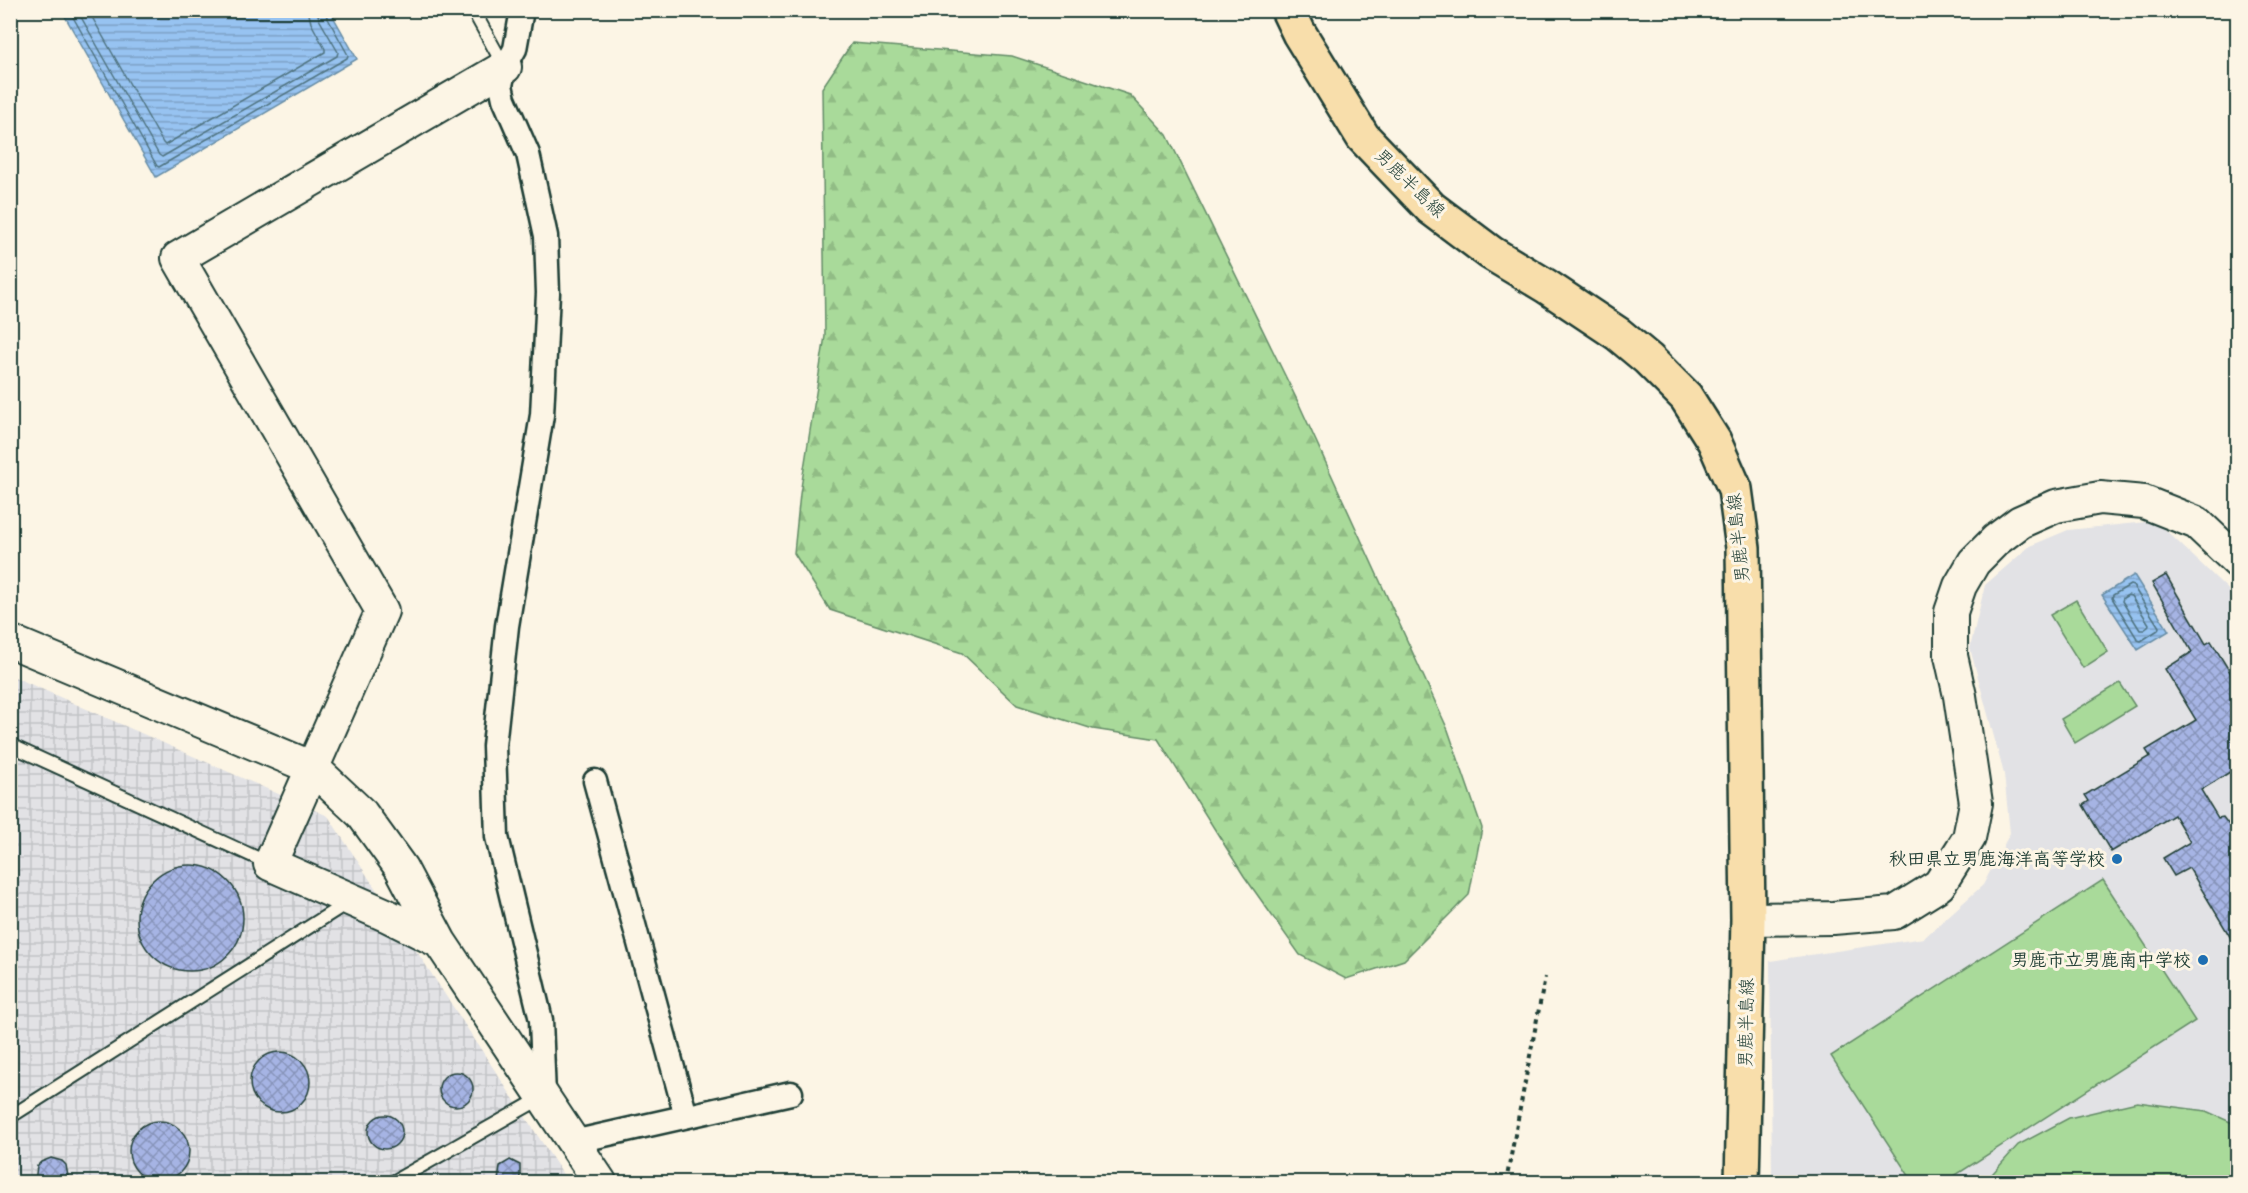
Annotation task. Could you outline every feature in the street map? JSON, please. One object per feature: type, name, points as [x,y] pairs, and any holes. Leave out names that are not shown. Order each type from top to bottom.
[{"type":"main road","name":"男鹿半島線","points":[[1288,10],[1299,33],[1363,137],[1431,208],[1491,253],[1618,334],[1648,359],[1686,397],[1714,441],[1735,489],[1743,548],[1748,919],[1742,1182]]},
{"type":"street","points":[[522,10],[515,49],[505,68],[501,85],[504,99],[528,154],[546,236],[548,292],[542,415],[507,626],[494,746],[497,837],[541,1020],[544,1096]]},
{"type":"street","points":[[440,942],[386,915],[270,864],[382,611],[178,258],[505,68]]},
{"type":"street","points":[[1748,919],[1833,918],[1894,913],[1939,885],[1969,838],[1976,803],[1960,696],[1951,656],[1951,612],[1960,586],[1974,562],[1996,540],[2019,522],[2056,506],[2100,498],[2144,502],[2197,523],[2238,562]]},
{"type":"street","points":[[10,641],[313,768],[362,814],[401,868],[440,942],[600,1182]]},
{"type":"street","points":[[595,781],[686,1116]]},
{"type":"street","points":[[573,1142],[790,1093]]},
{"type":"lane","points":[[473,10],[505,68]]},
{"type":"lane","points":[[10,745],[270,864]]},
{"type":"lane","points":[[10,1117],[351,901]]},
{"type":"lane","points":[[393,1182],[544,1096]]},
{"type":"path","points":[[1506,1182],[1545,976]]},
{"type":"shaded area","name":"秋田県立男鹿海洋高等学校","points":[[2156,521],[2237,598],[2237,1182],[1772,1182],[1770,961],[1924,938],[1983,885],[2010,833],[2004,774],[1970,648],[1985,585],[2030,546],[2068,530]]},
{"type":"shaded area","points":[[10,675],[328,816],[568,1182],[11,1182]]},
{"type":"green space","points":[[852,43],[1012,56],[1130,95],[1167,135],[1299,404],[1448,730],[1482,828],[1469,895],[1404,960],[1346,979],[1300,955],[1244,876],[1158,739],[1093,729],[1017,705],[962,653],[830,610],[794,553],[800,494],[825,336],[822,88]]},
{"type":"green space","points":[[2076,600],[2108,652],[2083,668],[2050,615]]},
{"type":"green space","points":[[2120,683],[2135,706],[2075,743],[2061,719]]},
{"type":"green space","points":[[2103,880],[2195,1021],[1945,1182],[1913,1182],[1831,1056]]},
{"type":"green space","points":[[2137,1102],[2206,1111],[2237,1125],[2237,1182],[1985,1182],[2018,1145],[2069,1118]]},
{"type":"water","points":[[62,11],[330,11],[357,59],[156,177]]},
{"type":"water","points":[[2134,575],[2169,631],[2138,650],[2102,595]]},
{"type":"building","points":[[2166,575],[2206,644],[2211,641],[2238,685],[2238,767],[2201,790],[2218,818],[2223,817],[2232,829],[2238,828],[2238,950],[2189,868],[2174,876],[2163,858],[2190,842],[2174,815],[2111,852],[2083,805],[2089,801],[2085,795],[2150,756],[2146,750],[2196,720],[2165,669],[2192,652],[2152,583]]},
{"type":"building","points":[[190,865],[210,869],[227,881],[239,898],[243,918],[239,938],[227,955],[210,967],[190,971],[170,967],[153,955],[141,938],[137,918],[141,898],[153,881],[170,869]]},
{"type":"building","points":[[280,1052],[301,1061],[310,1082],[301,1103],[280,1112],[259,1103],[250,1082],[259,1061]]},
{"type":"building","points":[[456,1072],[468,1077],[473,1089],[468,1101],[456,1106],[444,1101],[439,1089],[444,1077]]},
{"type":"building","points":[[385,1115],[397,1120],[402,1132],[397,1144],[385,1149],[373,1144],[368,1132],[373,1120]]},
{"type":"building","points":[[159,1121],[180,1130],[189,1151],[180,1172],[159,1181],[138,1172],[129,1151],[138,1130]]},
{"type":"building","points":[[51,1158],[62,1161],[66,1165],[69,1182],[35,1182],[37,1166]]},
{"type":"building","points":[[510,1160],[520,1165],[520,1177],[514,1182],[498,1182],[500,1166]]},
{"type":"place","name":"秋田県立男鹿海洋高等学校","points":[[2117,859]]},
{"type":"place","name":"男鹿市立男鹿南中学校","points":[[2203,960]]}]
